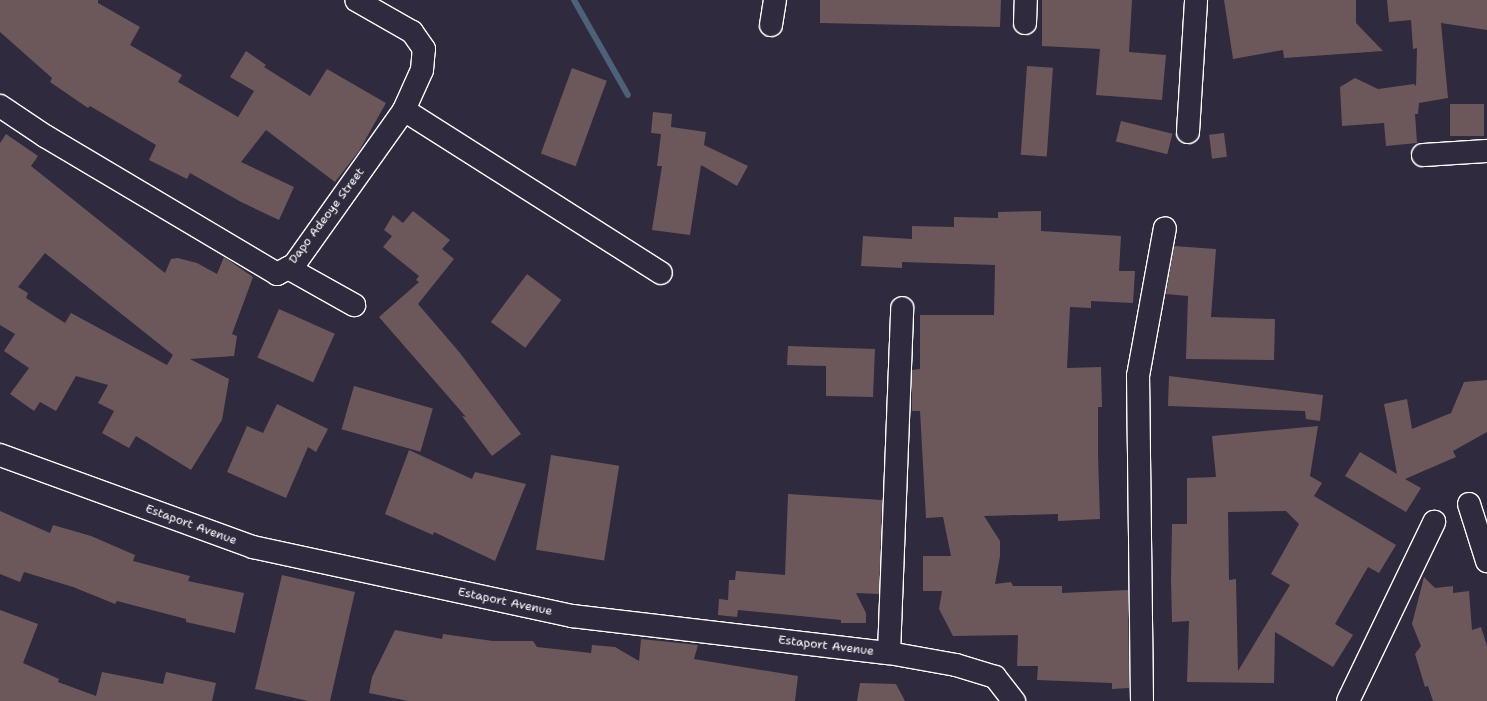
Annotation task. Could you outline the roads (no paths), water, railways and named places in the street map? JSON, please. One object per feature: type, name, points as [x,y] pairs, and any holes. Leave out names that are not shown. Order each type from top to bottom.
[{"type":"street","name":"Dapo Adeoye Street","points":[[0,106],[45,136],[256,264],[277,274],[294,265],[404,110],[422,70],[424,49],[412,32],[356,0]]},
{"type":"street","points":[[771,25],[775,0]]},
{"type":"street","points":[[1025,23],[1026,0]]},
{"type":"street","points":[[1188,132],[1196,0]]},
{"type":"street","points":[[404,110],[661,273]]},
{"type":"street","points":[[1423,155],[1487,151]]},
{"type":"street","points":[[1142,701],[1138,376],[1165,228]]},
{"type":"street","points":[[288,268],[354,305]]},
{"type":"street","points":[[889,653],[902,308]]},
{"type":"street","name":"Estaport Avenue","points":[[0,455],[253,547],[572,616],[889,653],[956,665],[995,677],[1014,701]]},
{"type":"street","points":[[1469,504],[1487,561]]},
{"type":"street","points":[[1348,701],[1434,522]]},
{"type":"waterway","points":[[574,0],[628,95]]}]
